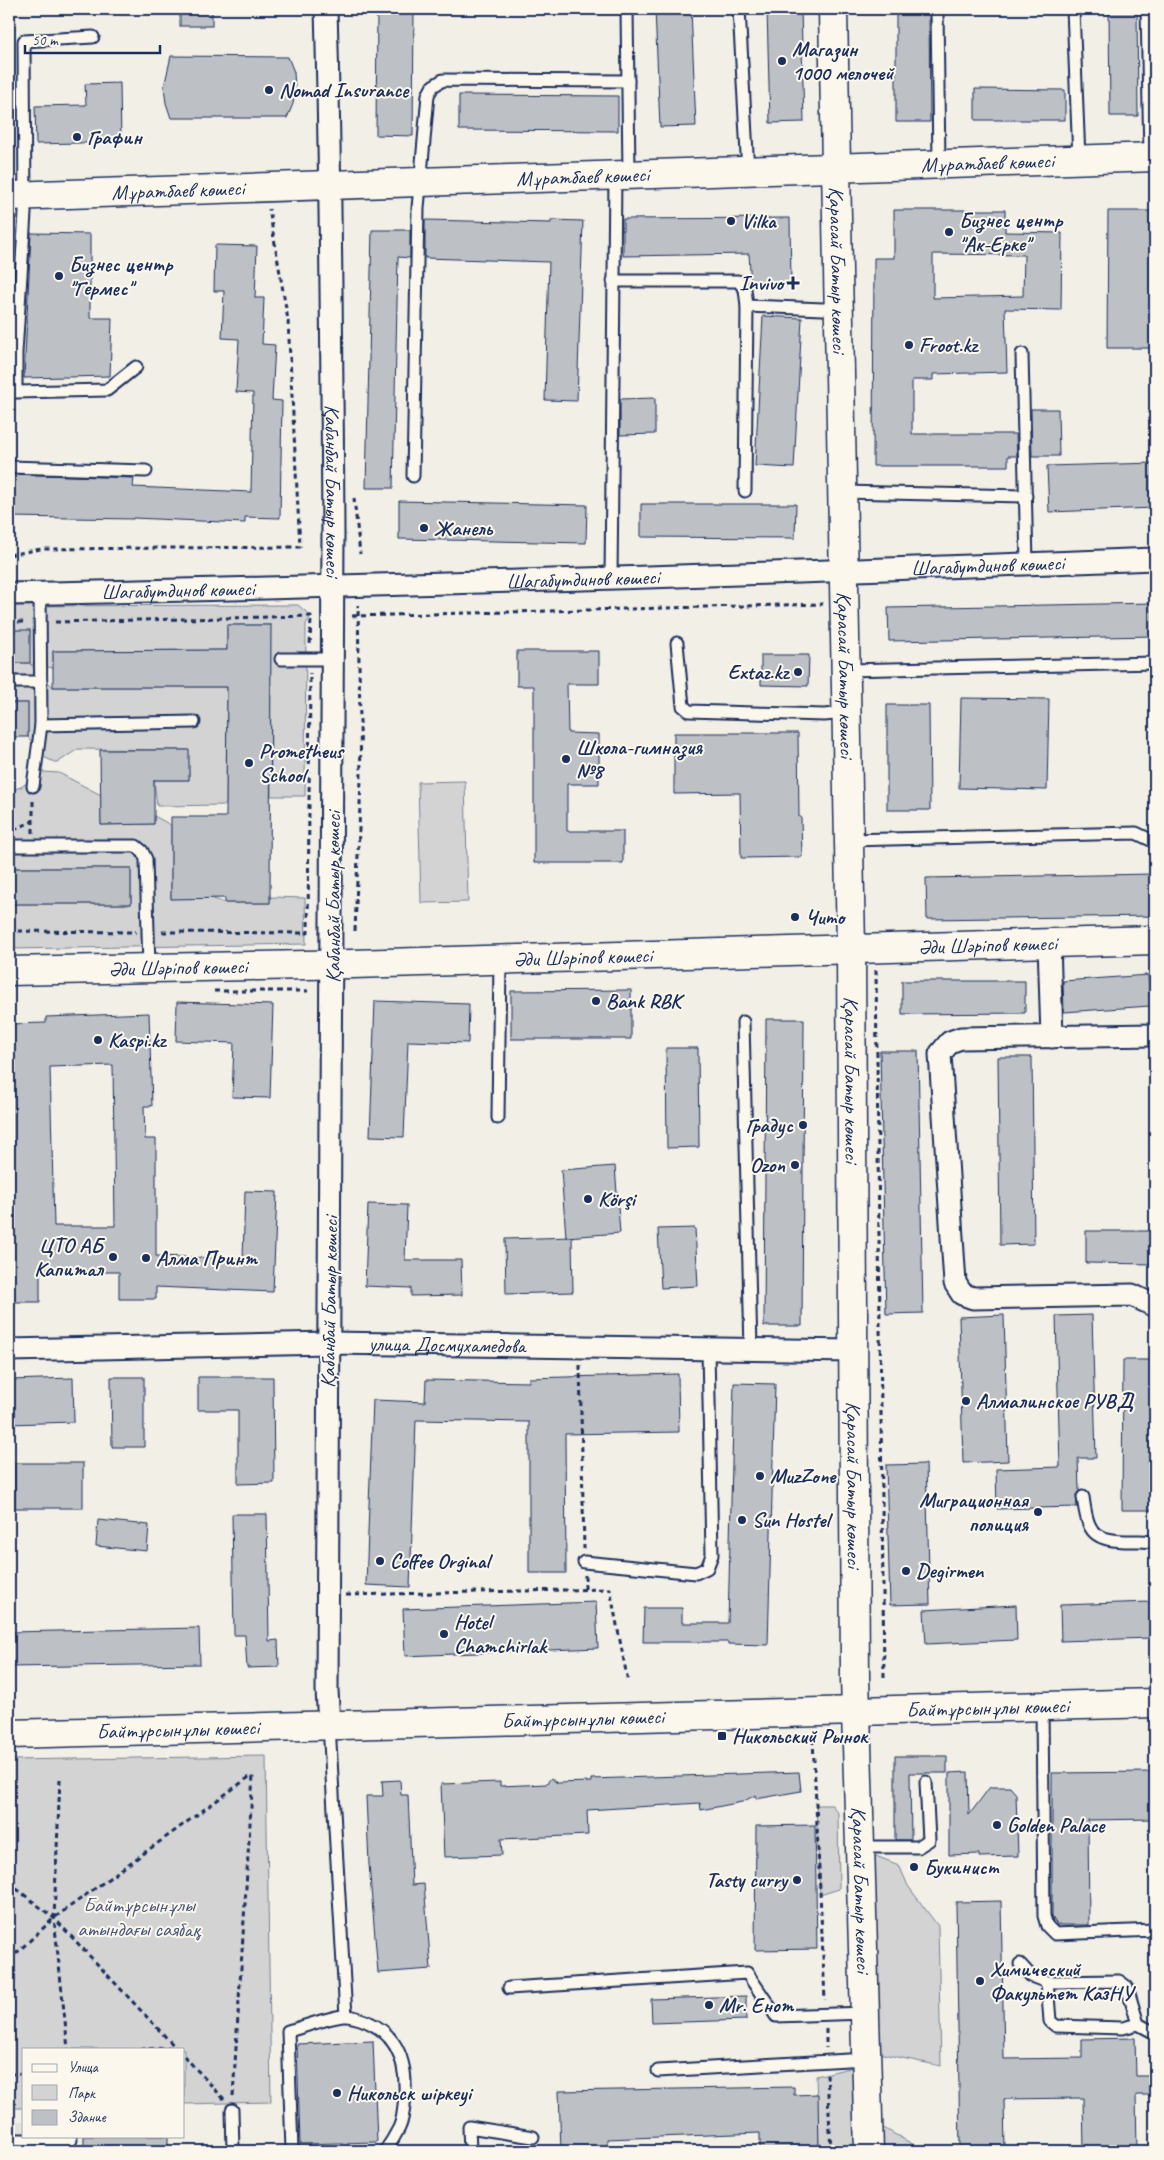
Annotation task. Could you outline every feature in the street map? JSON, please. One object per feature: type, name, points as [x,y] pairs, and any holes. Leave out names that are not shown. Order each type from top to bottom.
[{"type":"street","name":"Қабанбай Батыр көшесі","points":[[326,9],[331,186],[334,587],[333,963],[328,1343],[329,1725]]},
{"type":"street","name":"Қарасай Батыр көшесі","points":[[833,9],[849,840],[863,948],[853,1351],[856,1711],[869,2151]]},
{"type":"street","name":"Мұратбаев көшесі","points":[[17,195],[1153,158]]},
{"type":"street","name":"Шагабутдинов көшесі","points":[[9,594],[334,587],[844,572],[1155,559]]},
{"type":"street","name":"Әди Шәріпов көшесі","points":[[9,971],[1155,940]]},
{"type":"street","points":[[1049,943],[1052,1037]]},
{"type":"street","points":[[1155,1035],[962,1038],[950,1042],[940,1054],[955,1283],[962,1294],[973,1298],[1132,1295],[1155,1306]]},
{"type":"street","name":"улица Досмухамедова","points":[[9,1350],[328,1343],[853,1351]]},
{"type":"street","name":"Байтұрсынұлы көшесі","points":[[9,1734],[1155,1702]]},
{"type":"lane","points":[[611,579],[613,281],[628,80],[627,9]]},
{"type":"lane","points":[[739,9],[748,172]]},
{"type":"lane","points":[[937,9],[939,165]]},
{"type":"lane","points":[[1073,9],[1079,160]]},
{"type":"lane","points":[[1147,9],[1153,158]]},
{"type":"lane","points":[[93,37],[24,41],[17,195],[16,392],[107,390],[136,367]]},
{"type":"lane","points":[[413,476],[418,208],[428,95],[433,86],[443,80],[628,80]]},
{"type":"lane","points":[[613,281],[738,281],[745,289],[747,306],[745,491]]},
{"type":"lane","points":[[747,306],[839,308]]},
{"type":"lane","points":[[1022,354],[1028,564]]},
{"type":"lane","points":[[9,467],[146,471]]},
{"type":"lane","points":[[842,492],[1026,496]]},
{"type":"lane","points":[[33,786],[41,725],[40,594]]},
{"type":"lane","points":[[677,643],[683,706],[689,711],[824,715],[846,713]]},
{"type":"lane","points":[[281,659],[334,659]]},
{"type":"lane","points":[[846,670],[1155,663]]},
{"type":"lane","points":[[9,682],[40,682]]},
{"type":"lane","points":[[41,725],[194,722]]},
{"type":"lane","points":[[849,840],[1136,834],[1155,842]]},
{"type":"lane","points":[[9,846],[136,846],[142,851],[146,859],[149,968]]},
{"type":"lane","points":[[498,1118],[500,959]]},
{"type":"lane","points":[[743,1022],[751,1350]]},
{"type":"lane","points":[[584,1562],[696,1573],[706,1568],[712,1555],[708,1349]]},
{"type":"lane","points":[[1083,1497],[1086,1520],[1096,1535],[1110,1541],[1155,1543]]},
{"type":"lane","points":[[1042,1706],[1044,1916],[1047,1926],[1055,1934],[1155,1930]]},
{"type":"lane","points":[[329,1725],[346,2016]]},
{"type":"lane","points":[[860,1847],[918,1846],[929,1840],[926,1782]]},
{"type":"lane","points":[[1020,1964],[1032,1976],[1047,1982],[1119,1981],[1127,1987],[1138,2024]]},
{"type":"lane","points":[[509,1988],[747,1973],[776,2016],[865,2013]]},
{"type":"lane","points":[[1047,1982],[1050,2021],[1056,2026],[1123,2028],[1138,2024],[1155,2033]]},
{"type":"lane","points":[[292,2151],[288,2031],[346,2016],[380,2029],[390,2037],[402,2058],[406,2079],[404,2106],[400,2127],[385,2151]]},
{"type":"lane","points":[[658,2071],[866,2058]]},
{"type":"lane","points":[[232,2110],[233,2151]]},
{"type":"lane","points":[[470,2151],[469,2128],[533,2137]]},
{"type":"lane","points":[[9,2140],[72,2140]]},
{"type":"path","points":[[9,555],[40,549],[300,547],[288,320],[269,209]]},
{"type":"path","points":[[355,931],[361,779],[358,604]]},
{"type":"path","points":[[357,616],[824,604]]},
{"type":"path","points":[[9,622],[311,616],[308,933]]},
{"type":"path","points":[[9,833],[33,821],[33,786]]},
{"type":"path","points":[[863,948],[884,1676]]},
{"type":"path","points":[[580,1347],[585,1590]]},
{"type":"path","points":[[328,1595],[610,1589],[628,1682]]},
{"type":"path","points":[[813,1738],[826,2014],[830,2151]]},
{"type":"path","points":[[9,1960],[54,1918],[253,1775],[232,2110]]},
{"type":"path","points":[[60,1779],[54,1918],[68,2048]]},
{"type":"path","points":[[9,1883],[54,1918],[177,2048]]},
{"type":"path","points":[[185,2057],[228,2103],[232,2110]]},
{"type":"path","points":[[9,2074],[22,2074]]},
{"type":"shaded area","points":[[9,2121],[22,2121],[22,2138],[74,2138],[74,2151],[9,2151]]},
{"type":"green space","points":[[298,605],[311,616],[306,624],[305,796],[271,796],[270,625],[227,625],[227,650],[53,651],[53,668],[30,664],[53,687],[227,687],[226,805],[157,806],[154,780],[189,780],[188,750],[78,749],[57,763],[41,756],[28,737],[28,703],[9,703],[9,663],[29,663],[30,631],[9,630],[9,606]]},
{"type":"green space","points":[[43,772],[59,773],[101,795],[101,825],[154,824],[154,816],[171,825],[171,898],[211,898],[225,903],[270,903],[270,897],[305,898],[306,944],[9,949],[9,904],[131,904],[131,868],[9,868],[9,791],[21,787]]},
{"type":"green space","points":[[465,781],[468,902],[421,903],[418,782]]},
{"type":"green space","name":"Байтұрсынұлы атындағы саябақ","points":[[266,1756],[271,2102],[185,2104],[185,2048],[22,2048],[22,2108],[9,2108],[9,1760]]},
{"type":"green space","points":[[816,1805],[832,1805],[838,1813],[839,1889],[820,1895]]},
{"type":"green space","points":[[868,1853],[899,1865],[908,1886],[938,1926],[941,2066],[878,2053]]},
{"type":"green space","points":[[854,2067],[856,2151],[819,2151],[816,2076]]},
{"type":"green space","points":[[878,2125],[925,2151],[879,2151]]},
{"type":"building","points":[[180,9],[212,9],[212,26],[180,26]]},
{"type":"building","points":[[377,9],[414,9],[413,136],[376,135]]},
{"type":"building","points":[[655,9],[691,9],[696,126],[660,127]]},
{"type":"building","points":[[767,9],[801,9],[804,122],[770,123]]},
{"type":"building","points":[[896,9],[929,9],[930,122],[896,122]]},
{"type":"building","points":[[1109,9],[1137,9],[1138,116],[1110,116]]},
{"type":"building","points":[[171,56],[288,57],[294,72],[295,89],[293,104],[287,118],[171,118],[166,103],[164,87]]},
{"type":"building","points":[[120,83],[121,142],[36,144],[35,106],[86,105],[85,84]]},
{"type":"building","points":[[975,89],[1065,90],[1065,120],[975,120]]},
{"type":"building","points":[[459,95],[618,96],[618,131],[459,130]]},
{"type":"building","points":[[894,210],[1005,210],[1005,232],[1062,233],[1061,310],[1005,309],[1007,372],[933,374],[933,380],[912,380],[912,434],[1016,434],[1017,456],[1008,456],[1008,466],[873,466],[874,258],[894,258]],"holes":[[[933,254],[1024,255],[1023,296],[933,298]]]},
{"type":"building","points":[[1108,211],[1155,211],[1155,348],[1107,348]]},
{"type":"building","points":[[790,218],[791,286],[751,286],[749,254],[623,256],[623,219]]},
{"type":"building","points":[[425,220],[551,223],[551,220],[583,221],[577,401],[545,400],[549,262],[425,258]]},
{"type":"building","points":[[372,230],[410,230],[410,258],[398,257],[393,488],[366,488]]},
{"type":"building","name":"Бизнес центр \"Гермес\"","points":[[31,233],[90,234],[90,318],[112,318],[110,376],[24,378]]},
{"type":"building","points":[[215,245],[257,246],[255,298],[264,298],[262,344],[275,345],[272,400],[282,401],[280,518],[245,517],[245,523],[133,518],[9,517],[9,474],[134,478],[133,487],[251,492],[253,393],[236,392],[239,339],[222,338],[224,291],[214,291]]},
{"type":"building","points":[[763,316],[802,318],[794,468],[755,466]]},
{"type":"building","points":[[655,398],[655,434],[620,435],[620,399]]},
{"type":"building","points":[[1031,409],[1058,409],[1059,456],[1032,456]]},
{"type":"building","points":[[1155,463],[1155,508],[1049,512],[1047,466]]},
{"type":"building","points":[[399,501],[587,505],[586,543],[399,539]]},
{"type":"building","points":[[641,504],[796,504],[795,538],[641,537]]},
{"type":"building","points":[[1155,603],[1155,636],[889,641],[888,608]]},
{"type":"building","points":[[227,625],[271,625],[270,903],[225,903],[225,898],[171,899],[171,817],[226,817],[227,687],[53,687],[53,651],[227,650]]},
{"type":"building","points":[[9,630],[30,630],[30,663],[9,663]]},
{"type":"building","name":"Школа-гимназия №8","points":[[517,651],[599,651],[599,684],[567,684],[568,733],[599,734],[599,784],[567,784],[567,831],[623,831],[623,863],[534,863],[534,686],[517,686]]},
{"type":"building","points":[[761,655],[809,655],[808,686],[761,685]]},
{"type":"building","points":[[961,698],[1049,699],[1047,790],[959,788]]},
{"type":"building","points":[[9,703],[28,703],[28,737],[9,737]]},
{"type":"building","points":[[887,705],[929,705],[930,810],[887,810]]},
{"type":"building","points":[[674,733],[798,733],[799,817],[801,817],[802,857],[741,858],[740,793],[674,794]]},
{"type":"building","points":[[100,750],[189,750],[189,780],[154,780],[154,824],[101,825]]},
{"type":"building","points":[[9,868],[131,868],[131,904],[9,904]]},
{"type":"building","points":[[1155,874],[1155,916],[927,919],[926,878]]},
{"type":"building","points":[[1148,975],[1150,1006],[1064,1012],[1063,981]]},
{"type":"building","points":[[902,981],[1025,981],[1025,1013],[902,1014]]},
{"type":"building","points":[[631,990],[631,1039],[511,1039],[511,991]]},
{"type":"building","points":[[375,1001],[469,1004],[468,1043],[408,1041],[404,1137],[370,1136]]},
{"type":"building","points":[[177,1002],[273,1005],[270,1098],[232,1097],[234,1043],[176,1041]]},
{"type":"building","points":[[149,1013],[152,1106],[144,1106],[145,1139],[156,1139],[156,1256],[243,1259],[245,1191],[277,1192],[273,1292],[156,1287],[156,1299],[119,1299],[119,1272],[40,1272],[40,1302],[9,1302],[9,1024],[46,1023],[46,1017]],"holes":[[[113,1065],[115,1226],[54,1226],[50,1067]]]},
{"type":"building","points":[[766,1019],[804,1019],[802,1326],[764,1326]]},
{"type":"building","points":[[666,1048],[698,1048],[699,1147],[667,1148]]},
{"type":"building","points":[[880,1051],[918,1051],[923,1313],[886,1314]]},
{"type":"building","points":[[998,1057],[1032,1057],[1034,1244],[1000,1245]]},
{"type":"building","points":[[615,1166],[620,1233],[566,1237],[561,1170]]},
{"type":"building","points":[[368,1204],[407,1205],[405,1260],[461,1260],[462,1295],[411,1296],[411,1288],[365,1286]]},
{"type":"building","points":[[695,1228],[698,1286],[661,1288],[658,1229]]},
{"type":"building","points":[[1086,1231],[1155,1231],[1155,1264],[1086,1263]]},
{"type":"building","points":[[572,1237],[573,1292],[506,1294],[505,1239]]},
{"type":"building","points":[[1004,1315],[1008,1461],[963,1463],[959,1317]]},
{"type":"building","points":[[1092,1315],[1096,1458],[1078,1458],[1079,1491],[1076,1495],[1077,1507],[997,1509],[996,1469],[1060,1467],[1056,1316]]},
{"type":"building","points":[[1123,1360],[1155,1360],[1155,1510],[1122,1510]]},
{"type":"building","points":[[678,1374],[679,1432],[565,1434],[566,1573],[529,1573],[529,1422],[416,1420],[410,1587],[366,1585],[373,1400],[425,1402],[426,1380],[529,1382],[529,1378]]},
{"type":"building","points":[[111,1377],[144,1377],[144,1447],[112,1447]]},
{"type":"building","points":[[198,1377],[273,1377],[274,1483],[238,1484],[238,1410],[198,1410]]},
{"type":"building","points":[[73,1378],[74,1422],[9,1424],[9,1380]]},
{"type":"building","points":[[734,1383],[775,1384],[768,1645],[728,1644],[728,1642],[643,1642],[644,1608],[682,1608],[682,1623],[728,1623]]},
{"type":"building","points":[[15,1463],[83,1463],[83,1508],[15,1508]]},
{"type":"building","points":[[926,1464],[930,1604],[890,1605],[886,1465]]},
{"type":"building","points":[[232,1514],[267,1514],[269,1641],[278,1640],[279,1667],[247,1668],[245,1635],[234,1635]]},
{"type":"building","points":[[98,1520],[149,1525],[147,1551],[96,1546]]},
{"type":"building","points":[[596,1602],[598,1648],[405,1656],[403,1609]]},
{"type":"building","points":[[1150,1602],[1151,1638],[1061,1641],[1060,1605]]},
{"type":"building","points":[[1016,1605],[1017,1640],[926,1644],[924,1610]]},
{"type":"building","points":[[199,1628],[200,1664],[9,1667],[9,1632]]},
{"type":"building","points":[[895,1756],[947,1756],[947,1773],[910,1773],[911,1840],[895,1840]]},
{"type":"building","points":[[799,1772],[801,1791],[756,1799],[756,1795],[742,1802],[701,1810],[700,1803],[587,1810],[588,1835],[501,1839],[502,1855],[444,1857],[441,1784],[500,1782],[500,1786],[546,1784],[551,1778],[557,1783],[591,1782],[591,1779]]},
{"type":"building","points":[[968,1772],[969,1815],[990,1787],[1010,1787],[1016,1794],[1018,1856],[979,1857],[979,1854],[949,1855],[949,1773]]},
{"type":"building","points":[[1155,1772],[1155,1819],[1088,1820],[1089,1925],[1057,1925],[1052,1917],[1052,1773]]},
{"type":"building","points":[[400,1780],[401,1795],[408,1795],[412,1885],[424,1884],[431,1969],[378,1973],[369,1864],[366,1796],[383,1796],[382,1781]]},
{"type":"building","points":[[815,1825],[817,1949],[755,1950],[756,1826]]},
{"type":"building","points":[[1001,1901],[1004,2059],[1082,2058],[1082,2039],[1135,2038],[1136,2076],[1155,2076],[1155,2095],[1136,2095],[1137,2151],[1084,2151],[1083,2098],[1004,2099],[1005,2151],[960,2151],[956,1902]]},
{"type":"building","points":[[746,1996],[746,2020],[652,2023],[651,1999]]},
{"type":"building","name":"Никольск шіркеуі","points":[[373,2041],[377,2142],[300,2144],[297,2044]]},
{"type":"building","points":[[794,2087],[794,2095],[818,2094],[819,2151],[760,2151],[760,2133],[607,2139],[607,2151],[561,2151],[559,2091]]},
{"type":"building","points":[[84,2138],[168,2138],[168,2151],[84,2151]]},
{"type":"place","name":"Магазин 1000 мелочей","points":[[782,61]]},
{"type":"place","name":"Nomad Insurance","points":[[269,90]]},
{"type":"place","name":"Графин","points":[[77,137]]},
{"type":"place","name":"Vilka","points":[[731,221]]},
{"type":"place","name":"Бизнес центр \"Ак-Ерке\"","points":[[949,232]]},
{"type":"place","name":"Бизнес центр \"Гермес\"","points":[[59,276]]},
{"type":"place","name":"Invivo","points":[[793,283]]},
{"type":"place","name":"Froot.kz","points":[[909,345]]},
{"type":"place","name":"Жанель","points":[[424,528]]},
{"type":"place","name":"Extaz.kz","points":[[798,672]]},
{"type":"place","name":"Школа-гимназия №8","points":[[566,759]]},
{"type":"place","name":"Prometheus School","points":[[249,763]]},
{"type":"place","name":"Чито","points":[[795,917]]},
{"type":"place","name":"Bank RBK","points":[[596,1001]]},
{"type":"place","name":"Kaspi.kz","points":[[98,1040]]},
{"type":"place","name":"Градус","points":[[803,1125]]},
{"type":"place","name":"Ozon","points":[[795,1165]]},
{"type":"place","name":"Körşi","points":[[588,1199]]},
{"type":"place","name":"ЦТО АБ Капитал","points":[[113,1257]]},
{"type":"place","name":"Алма Принт","points":[[146,1258]]},
{"type":"place","name":"Алмалинское РУВД","points":[[966,1401]]},
{"type":"place","name":"MuzZone","points":[[760,1476]]},
{"type":"place","name":"Миграционная полиция","points":[[1038,1512]]},
{"type":"place","name":"Sun Hostel","points":[[742,1520]]},
{"type":"place","name":"Coffee Orginal","points":[[380,1561]]},
{"type":"place","name":"Degirmen","points":[[906,1571]]},
{"type":"place","name":"Hotel Chamchirlak","points":[[444,1634]]},
{"type":"place","name":"Никольский Рынок","points":[[722,1736]]},
{"type":"place","name":"Golden Palace","points":[[997,1825]]},
{"type":"place","name":"Букинист","points":[[914,1867]]},
{"type":"place","name":"Tasty curry","points":[[797,1880]]},
{"type":"place","name":"Химический Факультет КазНУ","points":[[980,1981]]},
{"type":"place","name":"Mr. Енот","points":[[709,2005]]},
{"type":"place","name":"Никольск шіркеуі","points":[[337,2093]]}]
